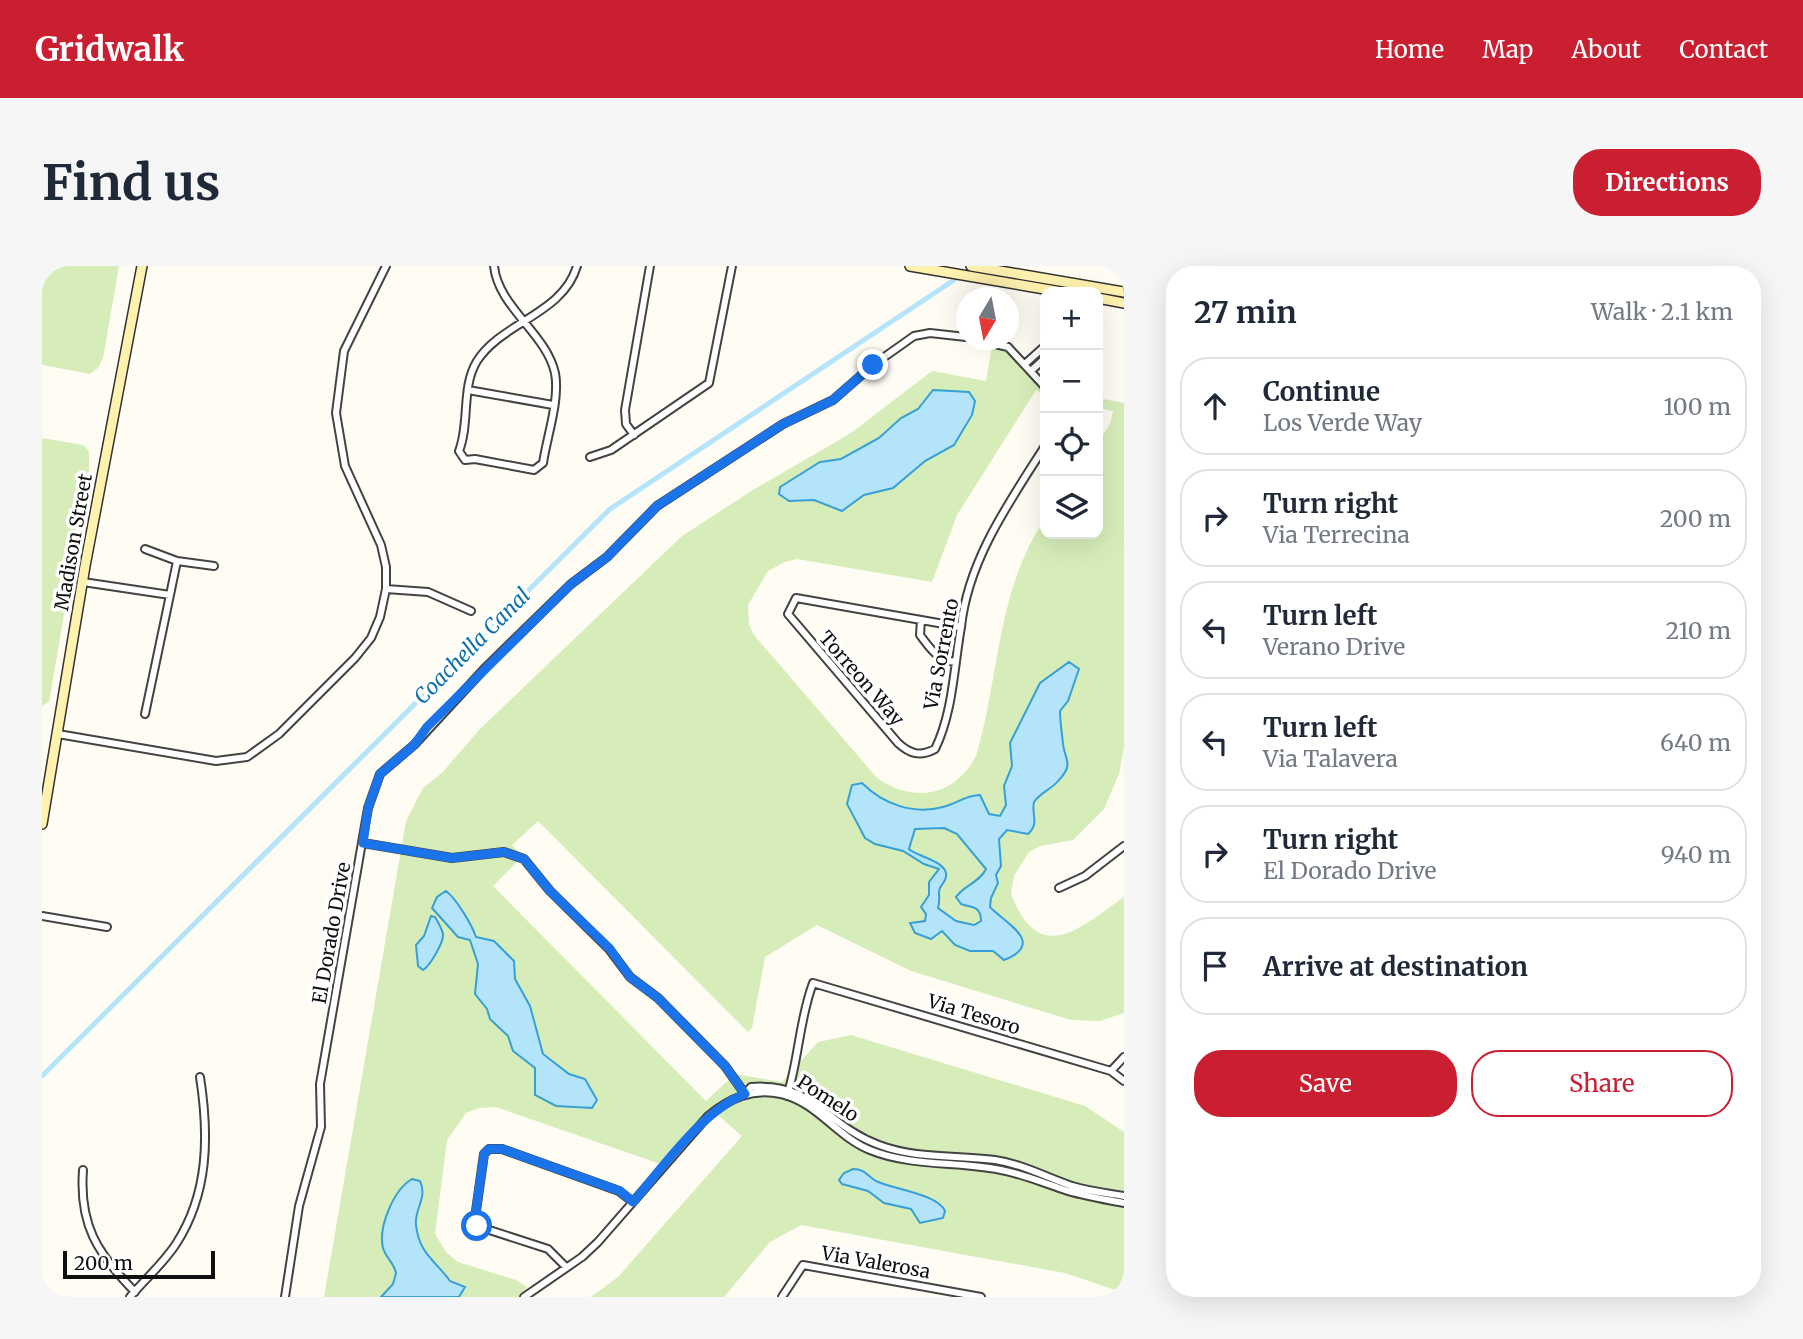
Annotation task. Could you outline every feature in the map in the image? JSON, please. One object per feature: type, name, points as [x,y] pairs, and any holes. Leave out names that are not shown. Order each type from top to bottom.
[{"type":"street","name":"Madison Street","points":[[42,824],[83,582],[142,266]]},
{"type":"street","points":[[58,734],[216,761],[247,757],[278,734],[355,658],[375,627],[386,589],[380,545],[345,466],[336,413],[344,351],[386,266]]},
{"type":"street","points":[[494,266],[500,287],[524,321],[554,369],[556,385],[553,405],[543,463],[537,469],[475,459],[465,460],[459,454],[468,390],[472,372],[492,343],[524,321],[565,290],[577,266]]},
{"type":"street","points":[[634,435],[626,424],[625,410],[650,266]]},
{"type":"street","points":[[590,457],[611,450],[709,383],[732,266]]},
{"type":"street","points":[[910,266],[1040,288]]},
{"type":"street","points":[[971,266],[1124,292]]},
{"type":"street","points":[[1008,283],[1051,286],[1056,281]]},
{"type":"street","points":[[1103,290],[1109,290]]},
{"type":"street","points":[[1103,299],[1124,303]]},
{"type":"street","name":"El Dorado Drive","points":[[285,1297],[299,1206],[321,1126],[320,1084],[368,808],[380,774],[414,745],[427,727],[561,593],[607,557],[657,506],[783,424],[833,400],[873,365],[914,336],[929,333],[956,336]]},
{"type":"street","points":[[1011,350],[1040,380]]},
{"type":"street","points":[[1026,363],[1040,350]]},
{"type":"street","points":[[1032,370],[1040,363]]},
{"type":"street","points":[[468,390],[553,405]]},
{"type":"street","name":"Via Sorrento","points":[[926,753],[935,748],[941,736],[961,627],[973,579],[993,530],[1040,454]]},
{"type":"street","points":[[145,549],[177,561],[214,566]]},
{"type":"street","points":[[145,714],[177,561]]},
{"type":"street","points":[[83,582],[170,595]]},
{"type":"street","points":[[386,589],[428,592],[471,611]]},
{"type":"street","name":"Torreon Way","points":[[921,620],[796,598],[789,608],[791,620],[898,743],[908,752],[926,753]]},
{"type":"street","points":[[955,662],[942,659],[932,651],[920,635],[921,620],[961,627]]},
{"type":"street","points":[[363,843],[452,858],[504,852],[524,859],[550,891],[610,949],[630,977],[658,998],[725,1066],[745,1094],[726,1101],[708,1116],[590,1250],[524,1297]]},
{"type":"street","points":[[1059,888],[1085,876],[1124,846]]},
{"type":"street","points":[[42,916],[107,927]]},
{"type":"street","name":"Via Tesoro","points":[[789,1092],[802,1015],[813,983],[1111,1071],[1124,1081]]},
{"type":"street","points":[[1111,1071],[1124,1057]]},
{"type":"street","points":[[83,1170],[81,1196],[94,1242],[105,1261],[133,1294],[175,1244],[200,1187],[206,1135],[200,1077]]},
{"type":"street","name":"Pomelo","points":[[745,1094],[751,1087],[789,1092],[816,1103],[847,1129],[880,1146],[930,1156],[996,1160],[1073,1186],[1124,1196]]},
{"type":"street","name":"Pomelo","points":[[789,1092],[843,1134],[869,1150],[939,1165],[1000,1169],[1074,1193],[1124,1203]]},
{"type":"street","points":[[566,1267],[548,1249],[477,1226],[475,1218],[484,1154],[494,1147],[502,1149],[620,1191],[633,1202]]},
{"type":"street","name":"Via Valerosa","points":[[782,1297],[803,1265],[981,1297]]},
{"type":"green space","points":[[42,266],[119,266],[103,358],[98,368],[90,374],[42,365]]},
{"type":"green space","points":[[991,350],[1002,350],[1010,353],[1040,386],[1040,393],[1036,390],[957,515],[932,582],[797,559],[768,571],[748,605],[749,625],[754,635],[877,778],[905,791],[919,793],[932,792],[957,780],[976,756],[1008,605],[1017,575],[1040,528],[1040,539],[1103,539],[1103,435],[1110,424],[1113,411],[1103,409],[1103,399],[1124,403],[1124,748],[1119,774],[1104,809],[1073,840],[1040,846],[1029,852],[1014,876],[1011,894],[1022,917],[1035,930],[1048,935],[1077,929],[1124,897],[1124,1013],[1100,1021],[1071,1020],[911,971],[817,925],[765,957],[752,1028],[748,1032],[538,821],[512,845],[523,856],[493,886],[706,1101],[735,1074],[782,1082],[818,1042],[851,1035],[1085,1106],[1124,1132],[1124,1293],[1065,1273],[801,1225],[770,1242],[724,1297],[591,1297],[618,1277],[742,1136],[717,1114],[669,1167],[496,1107],[479,1108],[466,1113],[447,1140],[435,1234],[446,1252],[458,1262],[516,1280],[527,1287],[518,1297],[324,1297],[406,821],[423,788],[442,773],[479,730],[682,536],[753,490],[851,433],[932,371],[986,381]]},
{"type":"green space","points":[[42,438],[83,445],[89,451],[89,470],[49,702],[42,706]]},
{"type":"water","points":[[933,390],[969,392],[975,401],[972,415],[954,445],[925,461],[893,488],[864,495],[842,511],[814,500],[789,501],[779,494],[780,487],[820,462],[841,459],[879,438],[901,418],[918,409]]},
{"type":"water","points":[[1069,662],[1079,669],[1068,701],[1060,711],[1067,762],[1064,775],[1034,802],[1034,826],[1028,834],[1007,830],[999,839],[1001,866],[996,875],[998,883],[990,907],[1019,933],[1022,947],[1004,960],[993,951],[970,951],[955,945],[942,931],[931,939],[915,933],[910,923],[925,921],[926,914],[921,907],[929,895],[929,882],[939,869],[924,864],[903,851],[875,844],[865,838],[847,804],[852,785],[862,783],[889,802],[921,810],[943,807],[970,796],[980,795],[989,814],[1000,816],[1006,805],[1004,786],[1012,766],[1010,743],[1040,683]],"holes":[[[944,828],[957,834],[986,869],[956,897],[961,904],[979,912],[981,921],[974,925],[956,921],[938,908],[939,890],[946,872],[938,863],[909,849],[915,829]]]},
{"type":"water","points":[[446,891],[463,912],[476,937],[494,941],[514,961],[515,979],[530,1006],[543,1054],[569,1074],[585,1079],[597,1100],[592,1108],[556,1106],[535,1095],[535,1068],[513,1051],[508,1036],[490,1019],[487,1009],[475,994],[478,964],[470,940],[458,937],[432,908],[437,897]]},
{"type":"water","points":[[431,916],[439,923],[443,938],[436,954],[423,970],[418,966],[416,945],[424,936]]},
{"type":"water","points":[[853,1169],[863,1171],[883,1184],[934,1200],[945,1211],[943,1218],[920,1223],[911,1209],[884,1203],[868,1191],[842,1184],[839,1180],[844,1173]]},
{"type":"water","points":[[412,1179],[420,1181],[422,1187],[416,1219],[421,1243],[450,1281],[465,1287],[459,1297],[381,1297],[393,1284],[396,1273],[383,1248],[385,1220],[393,1200]]},
{"type":"waterway","name":"Coachella Canal","points":[[42,1076],[610,509],[954,280]]},
{"type":"route","points":[[477,1226],[475,1218],[485,1163],[484,1154],[489,1149],[502,1149],[620,1191],[633,1202],[708,1116],[726,1101],[745,1094],[725,1066],[658,998],[630,977],[610,949],[550,891],[524,859],[504,852],[452,858],[363,843],[373,789],[380,774],[414,745],[427,727],[486,667],[571,584],[607,557],[639,521],[703,475],[783,424],[833,400],[873,365]]}]
